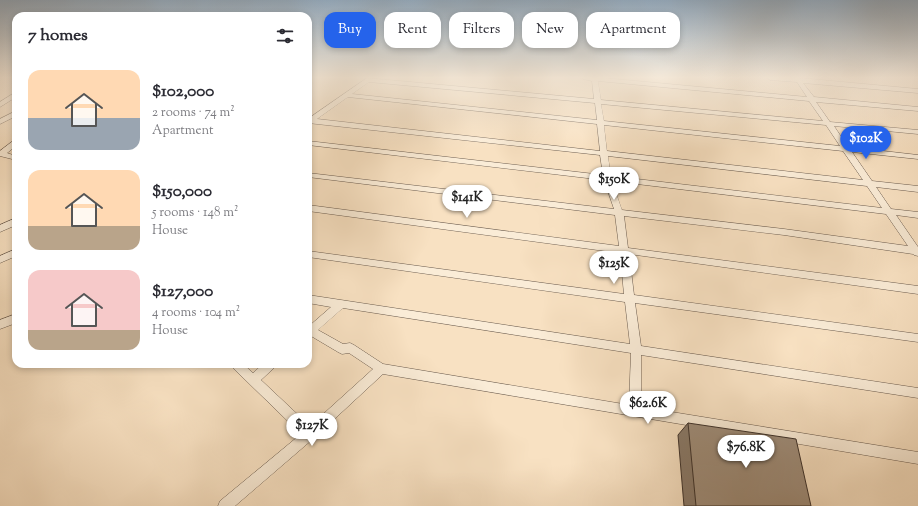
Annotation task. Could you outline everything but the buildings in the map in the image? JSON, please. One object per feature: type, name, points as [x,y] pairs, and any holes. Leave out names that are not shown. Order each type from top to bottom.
[{"type":"street","points":[[312,120],[337,102]]},
{"type":"street","points":[[404,102],[601,124],[918,156]]},
{"type":"street","points":[[594,102],[918,132]]},
{"type":"street","points":[[598,102],[607,179],[619,212],[622,251],[636,351],[635,411]]},
{"type":"street","points":[[813,102],[917,252]]},
{"type":"street","points":[[839,102],[918,109]]},
{"type":"street","points":[[1,105],[12,110]]},
{"type":"street","points":[[0,122],[12,114]]},
{"type":"street","points":[[312,121],[918,189]]},
{"type":"street","points":[[312,143],[918,215]]},
{"type":"street","points":[[0,154],[12,146]]},
{"type":"street","points":[[0,154],[12,157]]},
{"type":"street","points":[[312,174],[619,212],[917,252]]},
{"type":"street","points":[[312,209],[918,290]]},
{"type":"street","points":[[0,229],[12,223]]},
{"type":"street","points":[[1,258],[12,254]]},
{"type":"street","points":[[312,255],[918,338]]},
{"type":"street","points":[[312,300],[918,394]]},
{"type":"street","points":[[312,329],[342,304]]},
{"type":"street","points":[[0,326],[12,320]]},
{"type":"street","points":[[312,334],[342,350],[350,348],[381,369],[918,458]]},
{"type":"street","points":[[240,368],[310,434]]},
{"type":"street","points":[[253,380],[266,368]]},
{"type":"street","points":[[225,506],[310,434],[381,369]]}]
